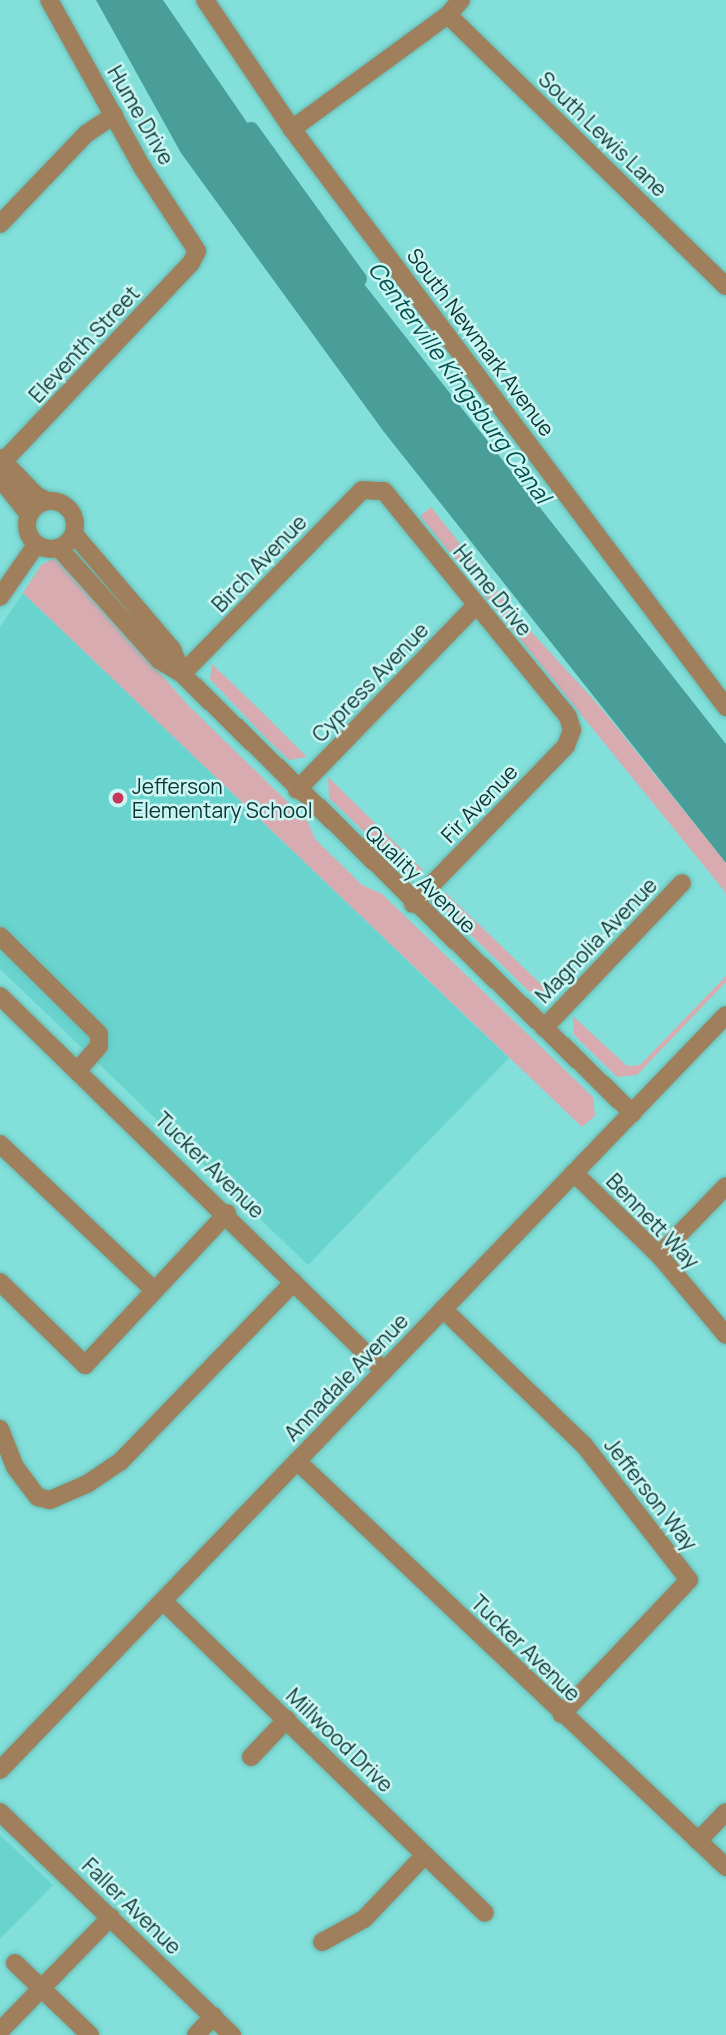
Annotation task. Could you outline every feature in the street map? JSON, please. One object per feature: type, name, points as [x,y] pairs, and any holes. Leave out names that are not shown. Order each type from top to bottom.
[{"type":"street","name":"Hume Drive","points":[[49,0],[142,167],[197,251]]},
{"type":"street","name":"South Newmark Avenue","points":[[205,0],[292,129],[726,707]]},
{"type":"street","points":[[292,129],[448,15],[461,0]]},
{"type":"street","name":"South Lewis Lane","points":[[448,15],[726,286]]},
{"type":"street","points":[[0,224],[86,134],[114,115]]},
{"type":"street","name":"Eleventh Street","points":[[1,466],[191,263],[197,251]]},
{"type":"street","points":[[1,466],[37,496],[62,503],[72,513],[74,534],[59,548],[36,545],[27,533],[29,515],[1,466]]},
{"type":"street","name":"Hume Drive","points":[[370,488],[384,491],[568,717],[572,730]]},
{"type":"street","name":"Birch Avenue","points":[[182,674],[362,490],[370,488]]},
{"type":"street","points":[[29,515],[48,501]]},
{"type":"street","name":"Quality Avenue","points":[[74,534],[172,649],[182,674]]},
{"type":"street","points":[[0,597],[36,545]]},
{"type":"street","name":"Quality Avenue","points":[[59,548],[159,660],[182,674],[414,904],[632,1113]]},
{"type":"street","name":"Cypress Avenue","points":[[298,790],[475,606]]},
{"type":"street","name":"Fir Avenue","points":[[414,904],[566,746],[572,730]]},
{"type":"street","name":"Magnolia Avenue","points":[[544,1028],[682,883]]},
{"type":"street","points":[[0,936],[99,1034],[99,1046],[78,1070]]},
{"type":"street","name":"Tucker Avenue","points":[[0,996],[227,1213],[384,1371]]},
{"type":"street","name":"Annadale Avenue","points":[[0,1770],[726,1015]]},
{"type":"street","points":[[0,1144],[154,1290]]},
{"type":"street","name":"Bennett Way","points":[[574,1173],[659,1255],[726,1335]]},
{"type":"street","points":[[659,1255],[726,1186]]},
{"type":"street","points":[[0,1282],[85,1365],[227,1213]]},
{"type":"street","points":[[0,1429],[19,1473],[38,1497],[50,1500],[88,1484],[120,1462],[294,1282]]},
{"type":"street","name":"Jefferson Way","points":[[443,1309],[584,1444],[689,1580],[562,1714]]},
{"type":"street","name":"Tucker Avenue","points":[[296,1461],[726,1867]]},
{"type":"street","name":"Millwood Drive","points":[[163,1601],[485,1913]]},
{"type":"street","points":[[251,1757],[287,1719]]},
{"type":"street","name":"Faller Avenue","points":[[0,1812],[232,2035]]},
{"type":"street","points":[[698,1841],[726,1812]]},
{"type":"street","points":[[322,1942],[364,1919],[425,1855]]},
{"type":"street","points":[[0,2031],[111,1917]]},
{"type":"street","points":[[15,1963],[90,2035]]},
{"type":"street","points":[[196,2035],[214,2016]]},
{"type":"shaded area","points":[[96,0],[163,0],[316,223],[726,744],[726,863],[384,432],[181,153]]},
{"type":"shaded area","points":[[431,507],[517,616],[601,708],[726,863],[726,893],[420,516]]},
{"type":"shaded area","points":[[54,558],[67,567],[187,704],[308,822],[315,839],[362,885],[382,894],[593,1097],[595,1116],[582,1127],[23,593],[41,565]]},
{"type":"shaded area","name":"Jefferson Elementary School","points":[[23,593],[509,1058],[308,1265],[0,969],[0,627]]},
{"type":"shaded area","points":[[212,664],[307,757],[289,760],[265,737],[210,679]]},
{"type":"shaded area","points":[[328,777],[424,871],[405,871],[329,798]]},
{"type":"shaded area","points":[[445,892],[552,995],[536,998],[445,910]]},
{"type":"shaded area","points":[[726,976],[726,982],[637,1075],[617,1077],[574,1035],[573,1016],[627,1066],[640,1065]]},
{"type":"shaded area","points":[[0,1835],[53,1885],[0,1939]]},
{"type":"waterway","name":"Centerville Kingsburg Canal","points":[[251,130],[359,279]]},
{"type":"place","name":"Jefferson Elementary School","points":[[118,798]]}]
